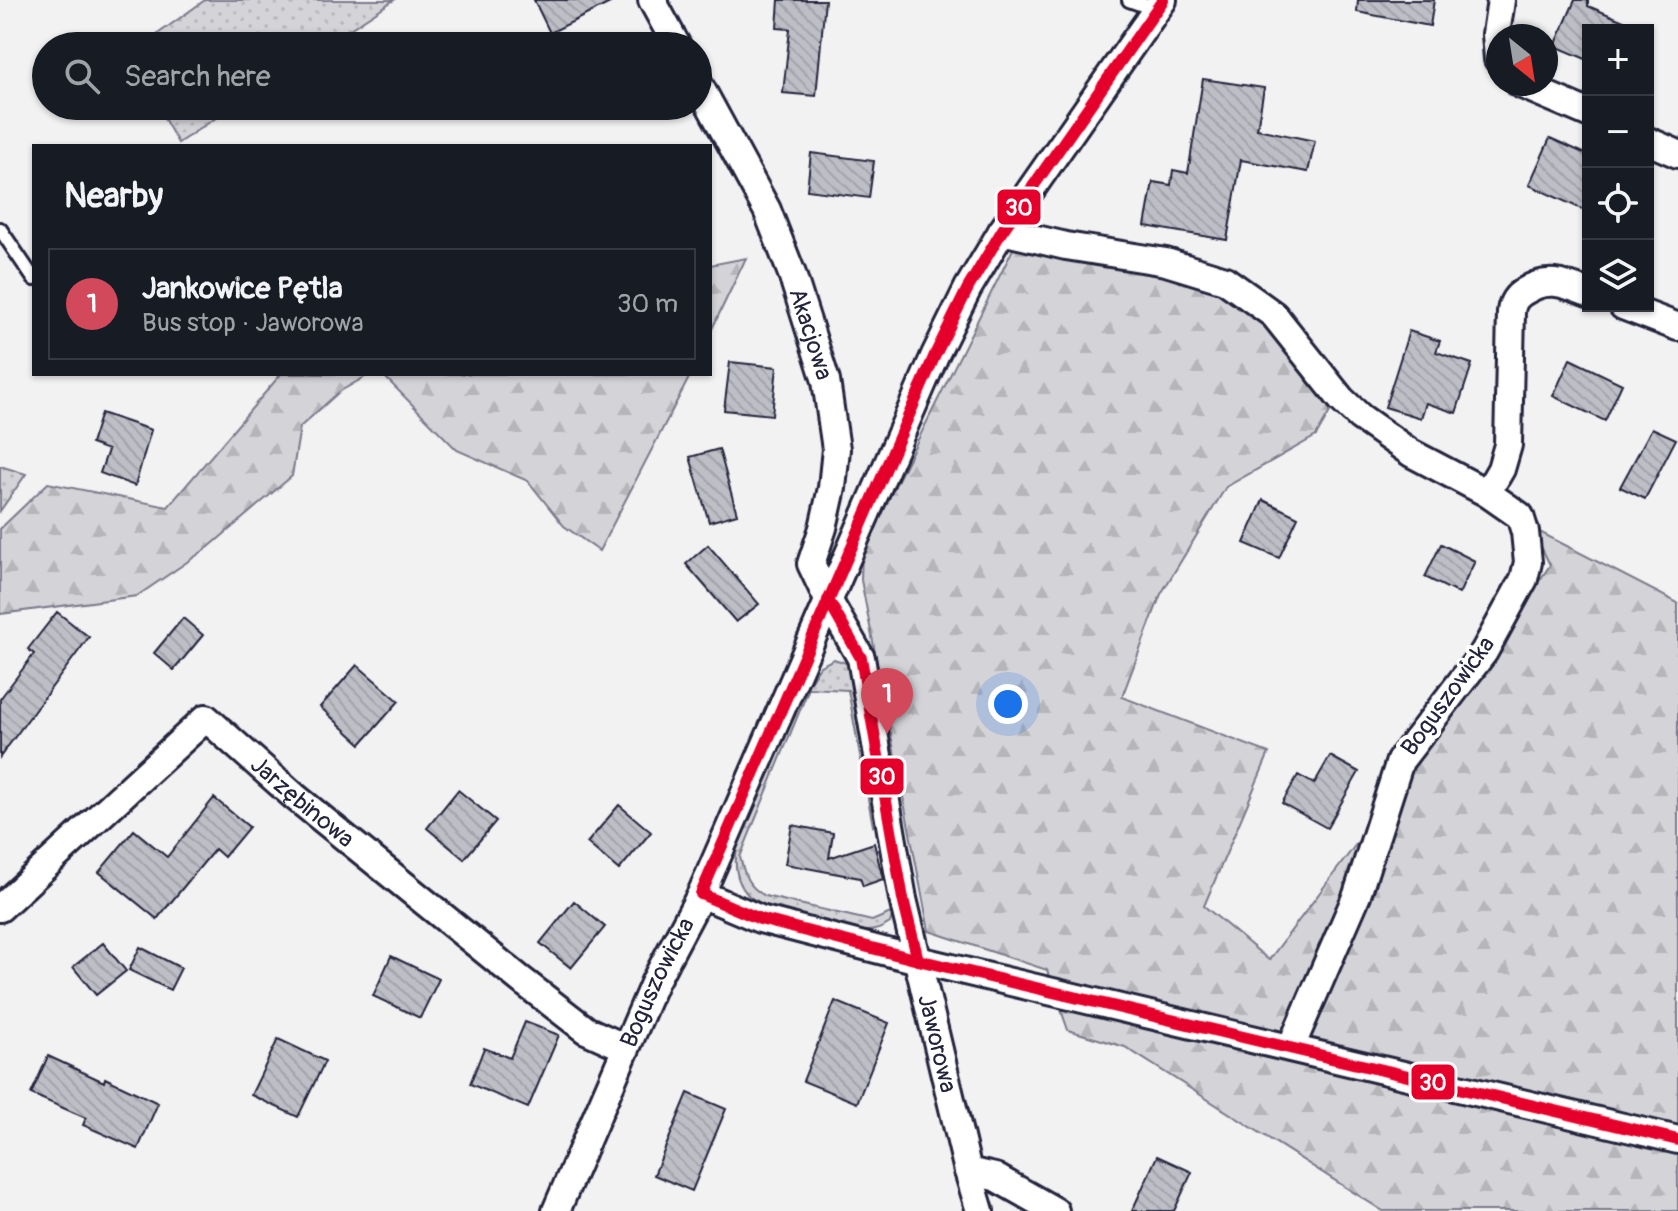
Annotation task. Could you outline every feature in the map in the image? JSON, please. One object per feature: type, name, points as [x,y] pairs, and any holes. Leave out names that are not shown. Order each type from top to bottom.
[{"type":"street","points":[[652,0],[669,32]]},
{"type":"street","points":[[1497,24],[1501,0]]},
{"type":"street","name":"Boguszowicka","points":[[556,1211],[655,981],[701,894],[935,355],[968,288],[1002,231],[1160,5]]},
{"type":"street","points":[[1548,96],[1582,110]]},
{"type":"street","name":"Akacjowa","points":[[712,109],[767,210],[792,274],[826,381],[832,408],[835,462],[826,515],[811,564],[828,600]]},
{"type":"street","points":[[1654,144],[1678,154]]},
{"type":"street","name":"Boguszowicka","points":[[1002,231],[1066,246],[1178,265],[1225,280],[1274,315],[1341,399],[1368,424],[1411,453],[1487,493],[1520,516],[1528,547],[1524,579],[1484,652],[1400,761],[1357,895],[1291,1047]]},
{"type":"street","points":[[1487,493],[1501,469],[1508,445],[1511,312],[1515,299],[1529,288],[1547,281],[1561,282],[1582,291]]},
{"type":"street","points":[[1639,312],[1678,327]]},
{"type":"street","name":"Jaworowa","points":[[828,600],[861,658],[903,899],[980,1211]]},
{"type":"street","name":"Jarzębinowa","points":[[0,908],[206,718],[294,796],[520,979],[586,1030],[626,1048]]},
{"type":"street","points":[[701,894],[760,919],[918,960],[1678,1140]]},
{"type":"street","points":[[968,1171],[995,1177],[1055,1211]]},
{"type":"lane","points":[[1129,0],[1160,5]]},
{"type":"lane","points":[[0,229],[32,276]]},
{"type":"green space","points":[[205,0],[394,0],[345,32],[160,32]]},
{"type":"green space","points":[[165,120],[213,120],[178,143]]},
{"type":"green space","points":[[1013,249],[1156,272],[1217,292],[1259,316],[1294,356],[1331,410],[1316,436],[1226,487],[1161,594],[1122,697],[1269,753],[1204,906],[1269,960],[1420,759],[1550,565],[1532,528],[1678,603],[1678,1211],[1383,1211],[1125,1047],[1068,1030],[1047,970],[929,931],[861,580],[862,552]]},
{"type":"green space","points":[[746,258],[712,329],[712,265]]},
{"type":"green space","points":[[279,376],[367,376],[339,392],[300,427],[292,476],[209,547],[137,596],[0,614],[0,529],[48,483],[168,507]]},
{"type":"green space","points":[[384,376],[690,376],[599,551],[564,526],[528,481],[457,450]]},
{"type":"green space","points":[[0,466],[26,474],[0,511]]},
{"type":"green space","points":[[834,659],[846,663],[850,669],[879,820],[873,826],[848,690],[809,688],[740,857],[748,880],[765,896],[872,921],[893,912],[890,923],[866,931],[823,923],[756,901],[744,890],[736,867],[737,848],[806,688],[820,666]]},
{"type":"building","points":[[534,0],[616,0],[552,32]]},
{"type":"building","points":[[779,0],[825,0],[816,96],[783,93],[790,29],[777,28]]},
{"type":"building","points":[[1358,0],[1434,0],[1430,26],[1357,12]]},
{"type":"building","points":[[1575,0],[1588,0],[1588,6],[1631,24],[1582,24],[1582,57],[1558,47],[1558,39]]},
{"type":"building","points":[[1203,79],[1264,88],[1257,129],[1315,141],[1308,172],[1241,160],[1227,240],[1145,226],[1153,182],[1171,185],[1173,170],[1188,173]]},
{"type":"building","points":[[1550,138],[1582,152],[1582,209],[1529,185]]},
{"type":"building","points":[[811,153],[874,161],[869,198],[807,190]]},
{"type":"building","points":[[1409,331],[1440,341],[1436,352],[1472,364],[1456,413],[1426,403],[1421,418],[1385,407]]},
{"type":"building","points":[[1570,359],[1622,384],[1605,421],[1553,396]]},
{"type":"building","points":[[730,362],[777,367],[772,415],[724,410]]},
{"type":"building","points":[[101,413],[151,430],[135,486],[100,473],[108,450],[91,444]]},
{"type":"building","points":[[1652,428],[1676,439],[1645,499],[1620,487]]},
{"type":"building","points":[[719,449],[737,514],[709,522],[690,457]]},
{"type":"building","points":[[1263,500],[1298,517],[1279,558],[1244,543]]},
{"type":"building","points":[[1441,544],[1475,561],[1459,594],[1425,577]]},
{"type":"building","points":[[708,545],[759,604],[736,622],[686,564]]},
{"type":"building","points":[[57,612],[89,637],[0,757],[0,699],[34,654],[28,649]]},
{"type":"building","points":[[183,618],[203,635],[174,670],[154,653]]},
{"type":"building","points":[[357,665],[399,701],[361,744],[320,707]]},
{"type":"building","points":[[1330,756],[1359,772],[1327,828],[1282,803],[1298,775],[1314,784]]},
{"type":"building","points":[[458,790],[496,821],[464,859],[427,828]]},
{"type":"building","points":[[214,798],[249,827],[224,857],[215,849],[157,919],[99,872],[134,830],[167,857]]},
{"type":"building","points":[[619,805],[651,832],[619,870],[587,843]]},
{"type":"building","points":[[792,825],[833,833],[829,858],[874,843],[883,879],[863,886],[860,878],[785,864]]},
{"type":"building","points":[[574,901],[605,927],[571,968],[540,943]]},
{"type":"building","points":[[103,943],[126,971],[96,995],[73,967]]},
{"type":"building","points":[[140,947],[181,968],[170,990],[129,970]]},
{"type":"building","points":[[391,956],[439,979],[420,1018],[373,996]]},
{"type":"building","points":[[835,1001],[889,1023],[857,1103],[803,1081]]},
{"type":"building","points":[[525,1022],[559,1035],[528,1108],[470,1084],[484,1048],[510,1058]]},
{"type":"building","points":[[278,1039],[325,1061],[298,1117],[251,1095]]},
{"type":"building","points":[[48,1056],[158,1103],[138,1149],[83,1125],[86,1118],[31,1094]]},
{"type":"building","points":[[688,1093],[726,1109],[692,1191],[654,1175]]},
{"type":"building","points":[[1157,1156],[1192,1172],[1174,1211],[1132,1211]]},
{"type":"transit line","name":"30","points":[[701,894],[935,355],[968,288],[1002,231],[1163,0]]},
{"type":"transit line","name":"30","points":[[828,600],[861,658],[903,899],[918,960]]},
{"type":"transit line","name":"30","points":[[701,894],[760,919],[918,960],[1678,1140]]},
{"type":"place","name":"Jankowice Pętla","points":[[887,734]]}]
